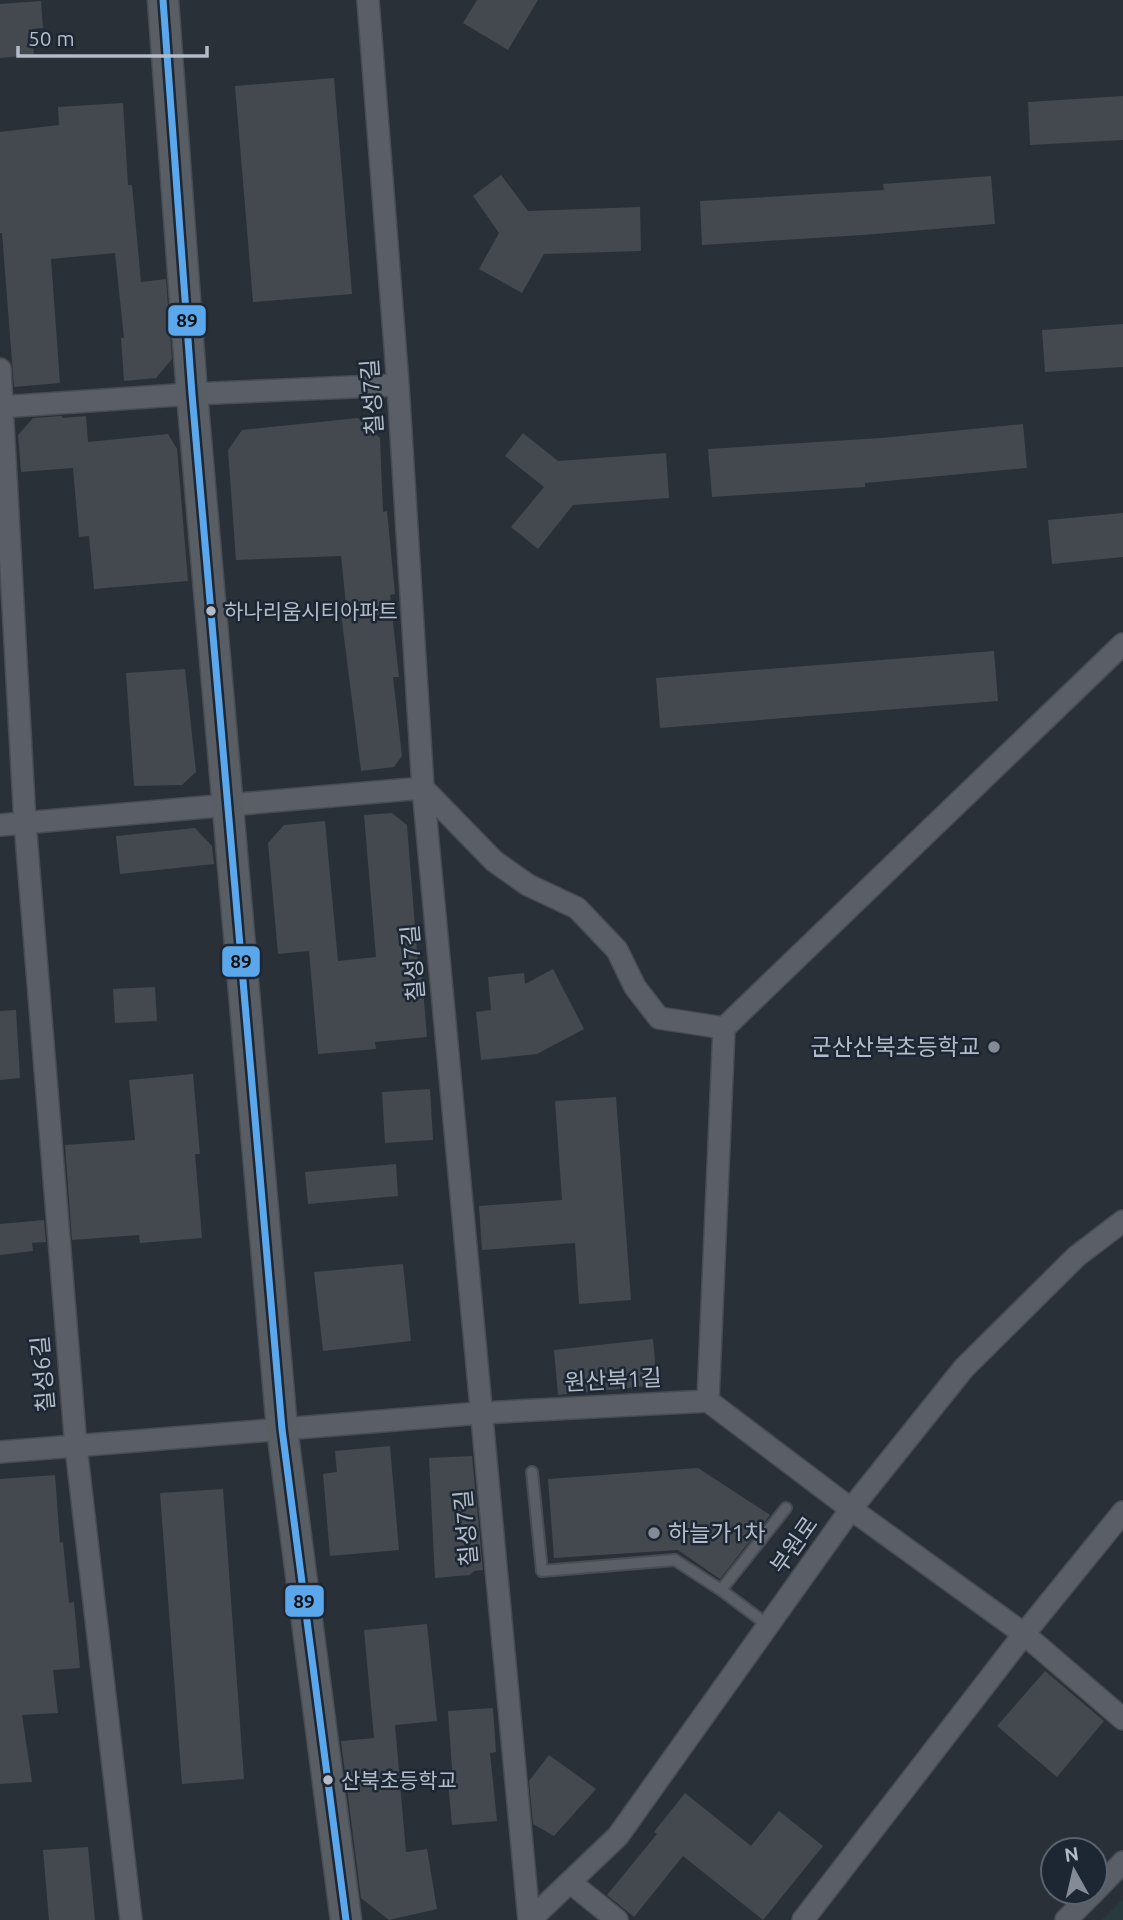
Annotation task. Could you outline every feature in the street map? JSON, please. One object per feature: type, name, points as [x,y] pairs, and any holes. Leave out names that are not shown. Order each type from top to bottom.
[{"type":"street","points":[[163,0],[192,394],[282,1429],[346,1920]]},
{"type":"street","name":"칠성7길","points":[[368,0],[398,385],[424,788],[530,1920]]},
{"type":"street","name":"칠성6길","points":[[0,369],[26,823],[76,1447],[131,1920]]},
{"type":"street","points":[[2,407],[192,394],[398,385]]},
{"type":"street","points":[[1123,644],[724,1028],[708,1401],[1024,1634],[1123,1719]]},
{"type":"street","points":[[0,825],[424,788],[494,861],[528,885],[577,908],[617,950],[635,987],[659,1018],[724,1028]]},
{"type":"street","name":"부원로","points":[[530,1920],[618,1836],[851,1509],[964,1368],[1077,1256],[1123,1221]]},
{"type":"street","name":"원산북1길","points":[[0,1452],[481,1413],[708,1401]]},
{"type":"street","points":[[803,1920],[1024,1634],[1123,1512]]},
{"type":"street","points":[[1109,1877],[1123,1863]]},
{"type":"street","points":[[571,1883],[617,1920]]},
{"type":"street","points":[[1066,1920],[1080,1906]]},
{"type":"lane","points":[[532,1472],[542,1571],[675,1560],[769,1626]]},
{"type":"lane","points":[[721,1590],[786,1508]]},
{"type":"green space","points":[[1123,1899],[1123,1920],[1102,1920]]},
{"type":"building","points":[[477,0],[538,0],[508,50],[463,23]]},
{"type":"building","points":[[41,1],[43,28],[32,29],[34,55],[0,58],[0,4]]},
{"type":"building","points":[[334,78],[352,294],[253,302],[235,86]]},
{"type":"building","points":[[1123,96],[1123,140],[1030,145],[1028,102]]},
{"type":"building","points":[[123,103],[128,185],[132,185],[141,282],[166,279],[172,359],[156,378],[124,381],[121,338],[124,338],[115,253],[51,259],[60,383],[14,387],[0,233],[0,132],[59,125],[58,107]]},
{"type":"building","points":[[501,175],[528,211],[640,207],[641,251],[544,254],[522,293],[479,269],[499,233],[473,196]]},
{"type":"building","points":[[991,176],[995,224],[702,245],[700,201],[884,190],[883,184]]},
{"type":"building","points":[[1123,324],[1123,367],[1045,372],[1042,330]]},
{"type":"building","points":[[86,416],[88,442],[168,434],[177,449],[188,581],[94,589],[89,536],[79,537],[73,468],[21,472],[18,435],[33,418]]},
{"type":"building","points":[[358,418],[380,438],[383,512],[387,511],[395,594],[390,595],[399,677],[393,677],[402,756],[394,767],[361,771],[340,606],[346,605],[341,556],[236,560],[228,450],[242,430]]},
{"type":"building","points":[[1023,424],[1027,468],[865,483],[865,487],[712,497],[708,449],[881,438]]},
{"type":"building","points":[[523,433],[558,461],[666,453],[669,498],[573,505],[538,549],[511,527],[544,487],[505,456]]},
{"type":"building","points":[[1123,513],[1123,557],[1052,564],[1048,520]]},
{"type":"building","points":[[994,651],[998,701],[660,728],[656,678]]},
{"type":"building","points":[[185,669],[196,772],[182,785],[134,786],[126,673]]},
{"type":"building","points":[[392,813],[407,825],[418,965],[421,964],[427,1037],[375,1042],[376,1049],[318,1054],[309,951],[278,954],[268,843],[284,825],[325,821],[338,961],[376,957],[364,815]]},
{"type":"building","points":[[195,828],[212,846],[214,864],[120,874],[116,836]]},
{"type":"building","points":[[553,969],[584,1029],[537,1054],[481,1060],[476,1012],[491,1010],[488,977],[524,973],[525,984]]},
{"type":"building","points":[[155,987],[157,1021],[115,1023],[113,989]]},
{"type":"building","points":[[16,1010],[20,1078],[0,1080],[0,1011]]},
{"type":"building","points":[[193,1074],[200,1154],[195,1154],[202,1238],[140,1243],[139,1235],[72,1240],[65,1145],[135,1140],[129,1080]]},
{"type":"building","points":[[430,1089],[433,1140],[385,1143],[382,1092]]},
{"type":"building","points":[[616,1097],[631,1300],[579,1304],[575,1243],[482,1250],[479,1206],[562,1200],[555,1101]]},
{"type":"building","points":[[396,1164],[398,1196],[308,1204],[305,1172]]},
{"type":"building","points":[[44,1220],[46,1242],[32,1243],[33,1251],[0,1255],[0,1224]]},
{"type":"building","points":[[403,1264],[411,1341],[323,1351],[314,1272]]},
{"type":"building","points":[[653,1339],[657,1385],[558,1395],[554,1350]]},
{"type":"building","points":[[390,1446],[399,1550],[330,1556],[323,1474],[337,1472],[335,1451]]},
{"type":"building","points":[[472,1456],[483,1570],[474,1571],[470,1575],[435,1578],[429,1458]]},
{"type":"building","name":"하늘가1차","points":[[698,1468],[770,1515],[720,1579],[678,1550],[554,1558],[548,1479]]},
{"type":"building","points":[[55,1475],[60,1543],[63,1542],[69,1603],[74,1602],[80,1668],[53,1670],[58,1713],[22,1715],[32,1782],[0,1784],[0,1479]]},
{"type":"building","points":[[223,1489],[244,1779],[182,1784],[160,1493]]},
{"type":"building","points":[[427,1624],[437,1721],[395,1725],[406,1852],[427,1849],[437,1909],[389,1920],[361,1898],[341,1741],[374,1738],[364,1630]]},
{"type":"building","points":[[1045,1671],[1104,1721],[1057,1777],[997,1726]]},
{"type":"building","points":[[493,1708],[496,1752],[490,1753],[497,1821],[452,1825],[448,1782],[453,1782],[448,1711]]},
{"type":"building","points":[[549,1755],[596,1789],[554,1836],[533,1824],[529,1781]]},
{"type":"building","points":[[685,1793],[751,1846],[779,1811],[823,1846],[763,1920],[683,1856],[634,1917],[607,1895],[657,1834],[654,1832]]},
{"type":"building","points":[[88,1847],[95,1920],[49,1920],[43,1850]]},
{"type":"transit line","name":"89","points":[[163,0],[192,394],[282,1429],[346,1920]]},
{"type":"place","name":"하나리움시티아파트","points":[[211,611]]},
{"type":"place","name":"군산산북초등학교","points":[[994,1047]]},
{"type":"place","name":"하늘가1차","points":[[654,1533]]},
{"type":"place","name":"산북초등학교","points":[[328,1780]]}]
